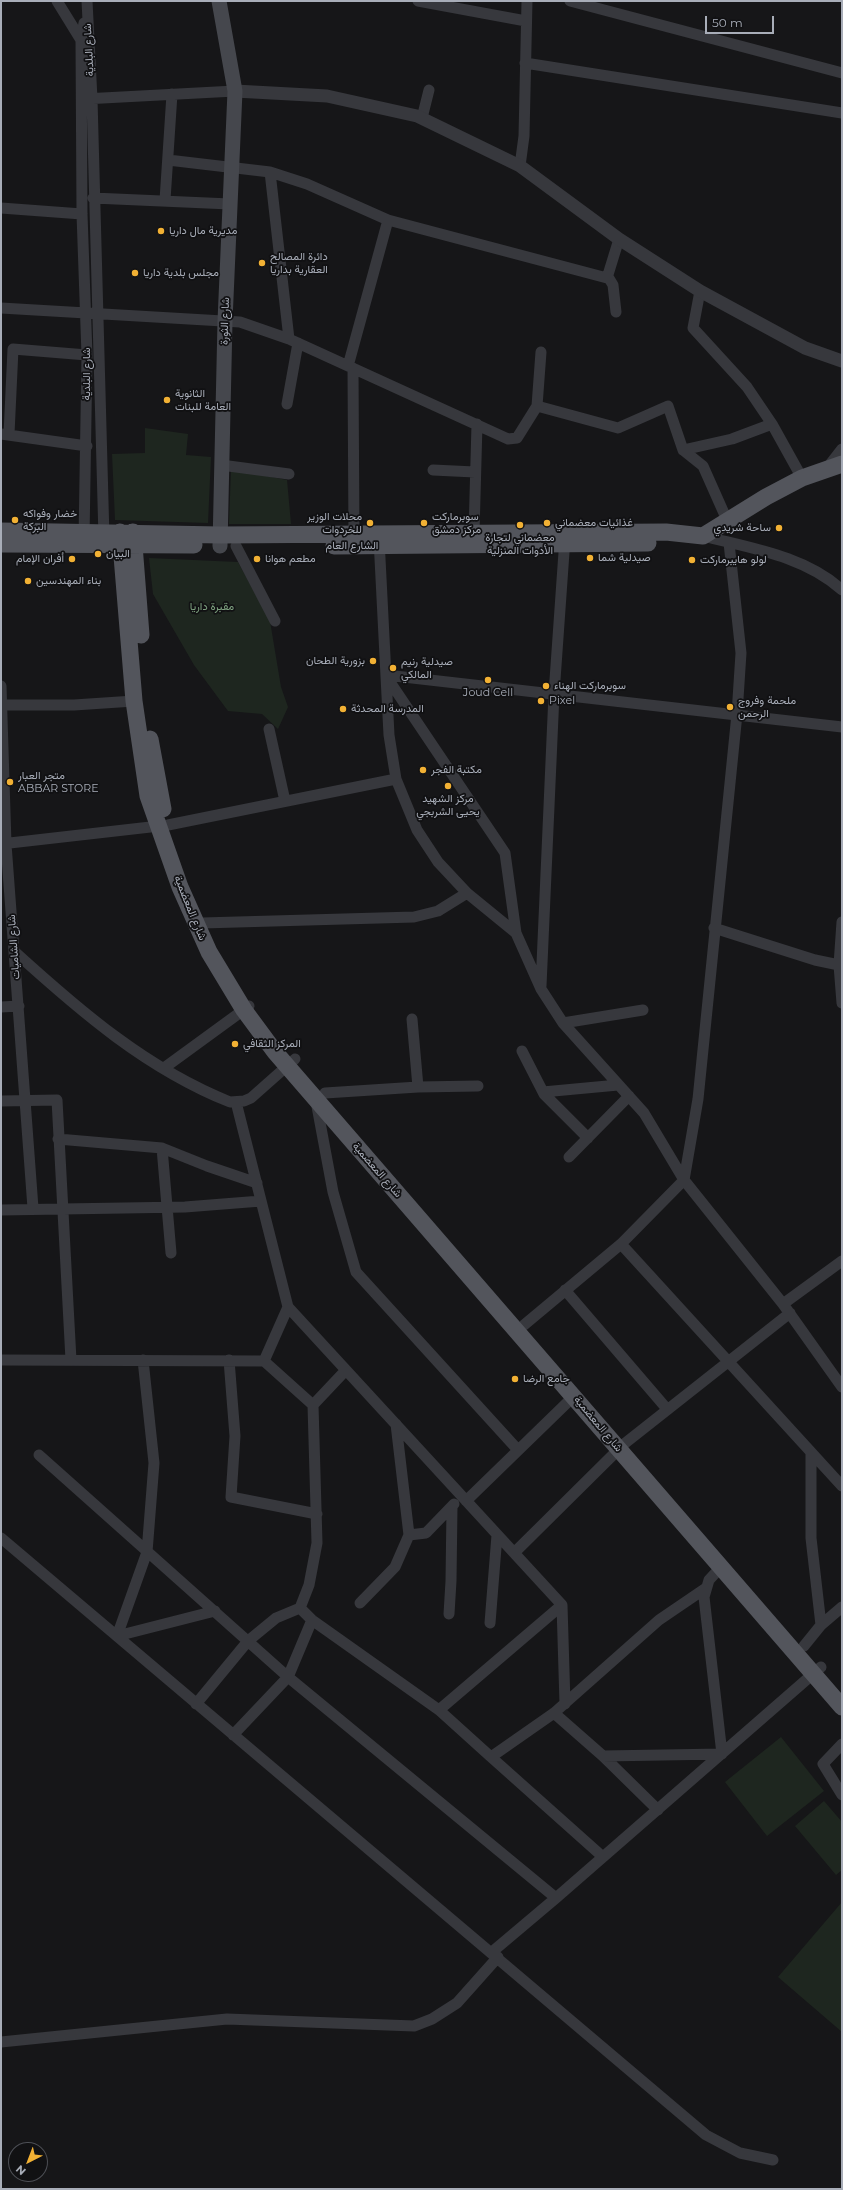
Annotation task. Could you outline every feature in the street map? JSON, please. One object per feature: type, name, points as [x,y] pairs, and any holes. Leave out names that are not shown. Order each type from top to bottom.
[{"type":"main road","name":"شارع الثورة","points":[[219,1],[235,91],[225,320],[221,465],[225,542]]},
{"type":"main road","points":[[703,536],[727,520],[802,478],[835,466]]},
{"type":"main road","name":"الشارع العام","points":[[1,531],[84,538]]},
{"type":"main road","points":[[379,540],[474,533],[565,539]]},
{"type":"main road","name":"الشارع العام","points":[[1,544],[84,538],[225,542],[565,539],[667,543],[703,536]]},
{"type":"main road","name":"شارع المعضمية","points":[[120,538],[134,701],[148,796],[163,825],[212,950],[247,1008]]},
{"type":"main road","name":"شارع المعضمية","points":[[120,538],[163,825],[197,927],[220,971],[247,1008],[291,1062],[520,1329],[572,1387],[721,1567],[817,1670],[842,1690]]},
{"type":"main road","name":"شارع المعضمية","points":[[520,1329],[574,1396],[622,1446],[804,1646],[817,1670],[842,1707]]},
{"type":"street","points":[[57,1],[81,40]]},
{"type":"street","points":[[86,15],[87,1]]},
{"type":"street","points":[[418,1],[526,21]]},
{"type":"street","points":[[520,166],[524,136],[527,1]]},
{"type":"street","points":[[570,1],[842,73]]},
{"type":"street","name":"شارع البلدية","points":[[86,15],[81,40],[87,99],[93,198],[104,514],[120,538]]},
{"type":"street","name":"شارع البلدية","points":[[84,538],[87,446],[87,355],[82,214],[87,99],[86,15]]},
{"type":"street","points":[[526,62],[842,113]]},
{"type":"street","points":[[422,118],[430,90]]},
{"type":"street","points":[[87,99],[235,91],[327,96],[422,118],[520,166],[619,240],[700,290],[805,348],[842,361]]},
{"type":"street","points":[[165,200],[172,94]]},
{"type":"street","points":[[168,160],[270,172],[307,184],[388,220],[607,278],[608,276]]},
{"type":"street","points":[[270,172],[294,341],[287,404]]},
{"type":"street","points":[[93,198],[230,204]]},
{"type":"street","points":[[1,208],[82,214]]},
{"type":"street","points":[[354,540],[350,367],[388,220]]},
{"type":"street","points":[[616,312],[613,285],[608,276],[619,240]]},
{"type":"street","points":[[700,290],[693,328],[747,388],[772,424],[802,478]]},
{"type":"street","points":[[1,308],[98,315],[225,320],[240,322],[294,341],[508,439],[517,438],[537,406],[540,352]]},
{"type":"street","points":[[87,355],[13,349],[5,434],[87,446]]},
{"type":"street","points":[[537,406],[618,428],[668,406],[683,450],[703,466],[727,520]]},
{"type":"street","points":[[474,533],[477,424]]},
{"type":"street","points":[[683,450],[732,439],[772,424]]},
{"type":"street","points":[[835,466],[842,449]]},
{"type":"street","points":[[221,465],[289,474]]},
{"type":"street","points":[[433,470],[475,472]]},
{"type":"street","points":[[85,512],[94,516],[104,514]]},
{"type":"street","points":[[703,536],[792,560],[833,582],[842,590]]},
{"type":"street","points":[[541,989],[554,694],[565,539]]},
{"type":"street","points":[[379,540],[390,735],[396,779],[417,830],[438,862],[467,893],[516,933]]},
{"type":"street","points":[[225,542],[274,621]]},
{"type":"street","points":[[520,1329],[621,1244],[684,1180],[698,1099],[714,928],[737,714],[741,654],[729,542]]},
{"type":"street","points":[[386,675],[842,727]]},
{"type":"street","points":[[386,675],[505,853],[516,933],[541,989],[563,1023],[644,1113],[684,1180],[786,1309],[842,1387]]},
{"type":"street","name":"شارع الشاميات","points":[[1,686],[3,705],[4,844],[19,1006],[33,1208]]},
{"type":"street","points":[[3,705],[74,705],[134,701]]},
{"type":"street","points":[[269,729],[285,801]]},
{"type":"street","points":[[4,844],[163,825],[396,779]]},
{"type":"street","points":[[202,924],[414,916],[438,911],[467,893]]},
{"type":"street","points":[[842,922],[839,965],[842,1003]]},
{"type":"street","points":[[714,928],[815,960],[839,965]]},
{"type":"street","points":[[14,952],[66,998],[136,1052],[224,1099],[236,1102],[251,1098],[291,1062]]},
{"type":"street","points":[[1,1007],[19,1006]]},
{"type":"street","points":[[164,1068],[247,1008]]},
{"type":"street","points":[[563,1023],[643,1010]]},
{"type":"street","points":[[412,1019],[418,1086]]},
{"type":"street","points":[[522,1051],[543,1092],[588,1138]]},
{"type":"street","points":[[543,1092],[618,1084]]},
{"type":"street","points":[[478,1086],[418,1086],[320,1096],[333,1192],[356,1272],[518,1450]]},
{"type":"street","points":[[569,1157],[629,1096]]},
{"type":"street","points":[[1,1101],[56,1100],[61,1208],[71,1360]]},
{"type":"street","points":[[236,1102],[288,1307],[562,1605],[565,1704]]},
{"type":"street","points":[[58,1138],[162,1148],[207,1166],[257,1183]]},
{"type":"street","points":[[162,1148],[171,1253]]},
{"type":"street","points":[[1,1210],[33,1208],[167,1207],[261,1201]]},
{"type":"street","points":[[621,1244],[842,1486]]},
{"type":"street","points":[[514,1553],[622,1446],[667,1408],[728,1361],[842,1261]]},
{"type":"street","points":[[565,1290],[667,1408]]},
{"type":"street","points":[[264,1361],[288,1307]]},
{"type":"street","points":[[1,1360],[264,1361],[313,1405]]},
{"type":"street","points":[[117,1636],[147,1552],[154,1462],[143,1360]]},
{"type":"street","points":[[229,1360],[234,1436],[231,1496],[316,1514]]},
{"type":"street","points":[[196,1704],[248,1641],[276,1618],[300,1608],[309,1585],[317,1543],[313,1405],[346,1370]]},
{"type":"street","points":[[409,1535],[426,1533],[452,1506],[464,1498],[518,1450],[574,1396]]},
{"type":"street","points":[[360,1603],[395,1567],[409,1535],[396,1424]]},
{"type":"street","points":[[811,1453],[811,1538],[821,1625]]},
{"type":"street","points":[[39,1455],[288,1676],[556,1898]]},
{"type":"street","points":[[449,1614],[452,1581],[452,1506]]},
{"type":"street","points":[[490,1623],[497,1535]]},
{"type":"street","points":[[1,1538],[196,1704],[495,1954],[706,2135],[740,2153],[773,2160]]},
{"type":"street","points":[[721,1567],[709,1580],[706,1588],[704,1606],[722,1754]]},
{"type":"street","points":[[491,1757],[554,1713],[659,1620],[706,1588]]},
{"type":"street","points":[[439,1710],[562,1605]]},
{"type":"street","points":[[804,1646],[821,1625],[842,1607]]},
{"type":"street","points":[[300,1608],[312,1620],[439,1710],[603,1857]]},
{"type":"street","points":[[117,1636],[215,1611]]},
{"type":"street","points":[[233,1735],[288,1676],[312,1620]]},
{"type":"street","points":[[1,2042],[227,2019],[414,2026],[432,2019],[457,2003],[495,1954],[556,1898],[817,1670]]},
{"type":"street","points":[[554,1713],[603,1756],[658,1810]]},
{"type":"street","points":[[842,1744],[823,1764],[842,1795]]},
{"type":"street","points":[[603,1756],[722,1754]]},
{"type":"green space","points":[[145,428],[188,434],[186,455],[211,457],[208,523],[115,520],[112,454],[145,453]]},
{"type":"green space","points":[[231,469],[287,480],[291,524],[229,524]]},
{"type":"green space","name":"مقبرة داريا","points":[[149,558],[238,562],[270,621],[281,687],[288,707],[278,729],[262,714],[228,711],[194,665],[153,594]]},
{"type":"green space","points":[[781,1737],[824,1791],[767,1836],[725,1782]]},
{"type":"green space","points":[[824,1801],[842,1822],[842,1870],[836,1875],[795,1826]]},
{"type":"green space","points":[[842,1902],[842,2032],[778,1977]]},
{"type":"place","name":"مديرية مال داريا","points":[[161,231]]},
{"type":"place","name":"دائرة المصالح العقارية بداريا","points":[[262,263]]},
{"type":"place","name":"مجلس بلدية داريا","points":[[135,273]]},
{"type":"place","name":"الثانوية العامة للبنات","points":[[167,400]]},
{"type":"place","name":"خضار وفواكه البركة","points":[[15,520]]},
{"type":"place","name":"محلات الوزير للخردوات","points":[[370,523]]},
{"type":"place","name":"سوبرماركت مركز دمشق","points":[[424,523]]},
{"type":"place","name":"غذائيات معضماني","points":[[547,523]]},
{"type":"place","name":"معضماني لتجارة الأدوات المنزلية","points":[[520,525]]},
{"type":"place","name":"ساحة شريدي","points":[[779,528]]},
{"type":"place","name":"البيان","points":[[98,554]]},
{"type":"place","name":"صيدلية شما","points":[[590,558]]},
{"type":"place","name":"أفران الإمام","points":[[72,559]]},
{"type":"place","name":"مطعم هوانا","points":[[257,559]]},
{"type":"place","name":"لولو هايبرماركت","points":[[692,560]]},
{"type":"place","name":"بناء المهندسين","points":[[28,581]]},
{"type":"place","name":"بزورية الطحان","points":[[373,661]]},
{"type":"place","name":"صيدلية رنيم المالكي","points":[[393,668]]},
{"type":"place","name":"Joud Cell","points":[[488,680]]},
{"type":"place","name":"سوبرماركت الهناء","points":[[546,686]]},
{"type":"place","name":"Pixel","points":[[541,701]]},
{"type":"place","name":"ملحمة وفروج الرحمن","points":[[730,707]]},
{"type":"place","name":"المدرسة المحدثة","points":[[343,709]]},
{"type":"place","name":"مكتبة الفجر","points":[[423,770]]},
{"type":"place","name":"متجر العبار ABBAR STORE","points":[[10,782]]},
{"type":"place","name":"مركز الشهيد يحيى الشربجي","points":[[448,786]]},
{"type":"place","name":"المركز الثقافي","points":[[235,1044]]},
{"type":"place","name":"جامع الرضا","points":[[515,1379]]}]
